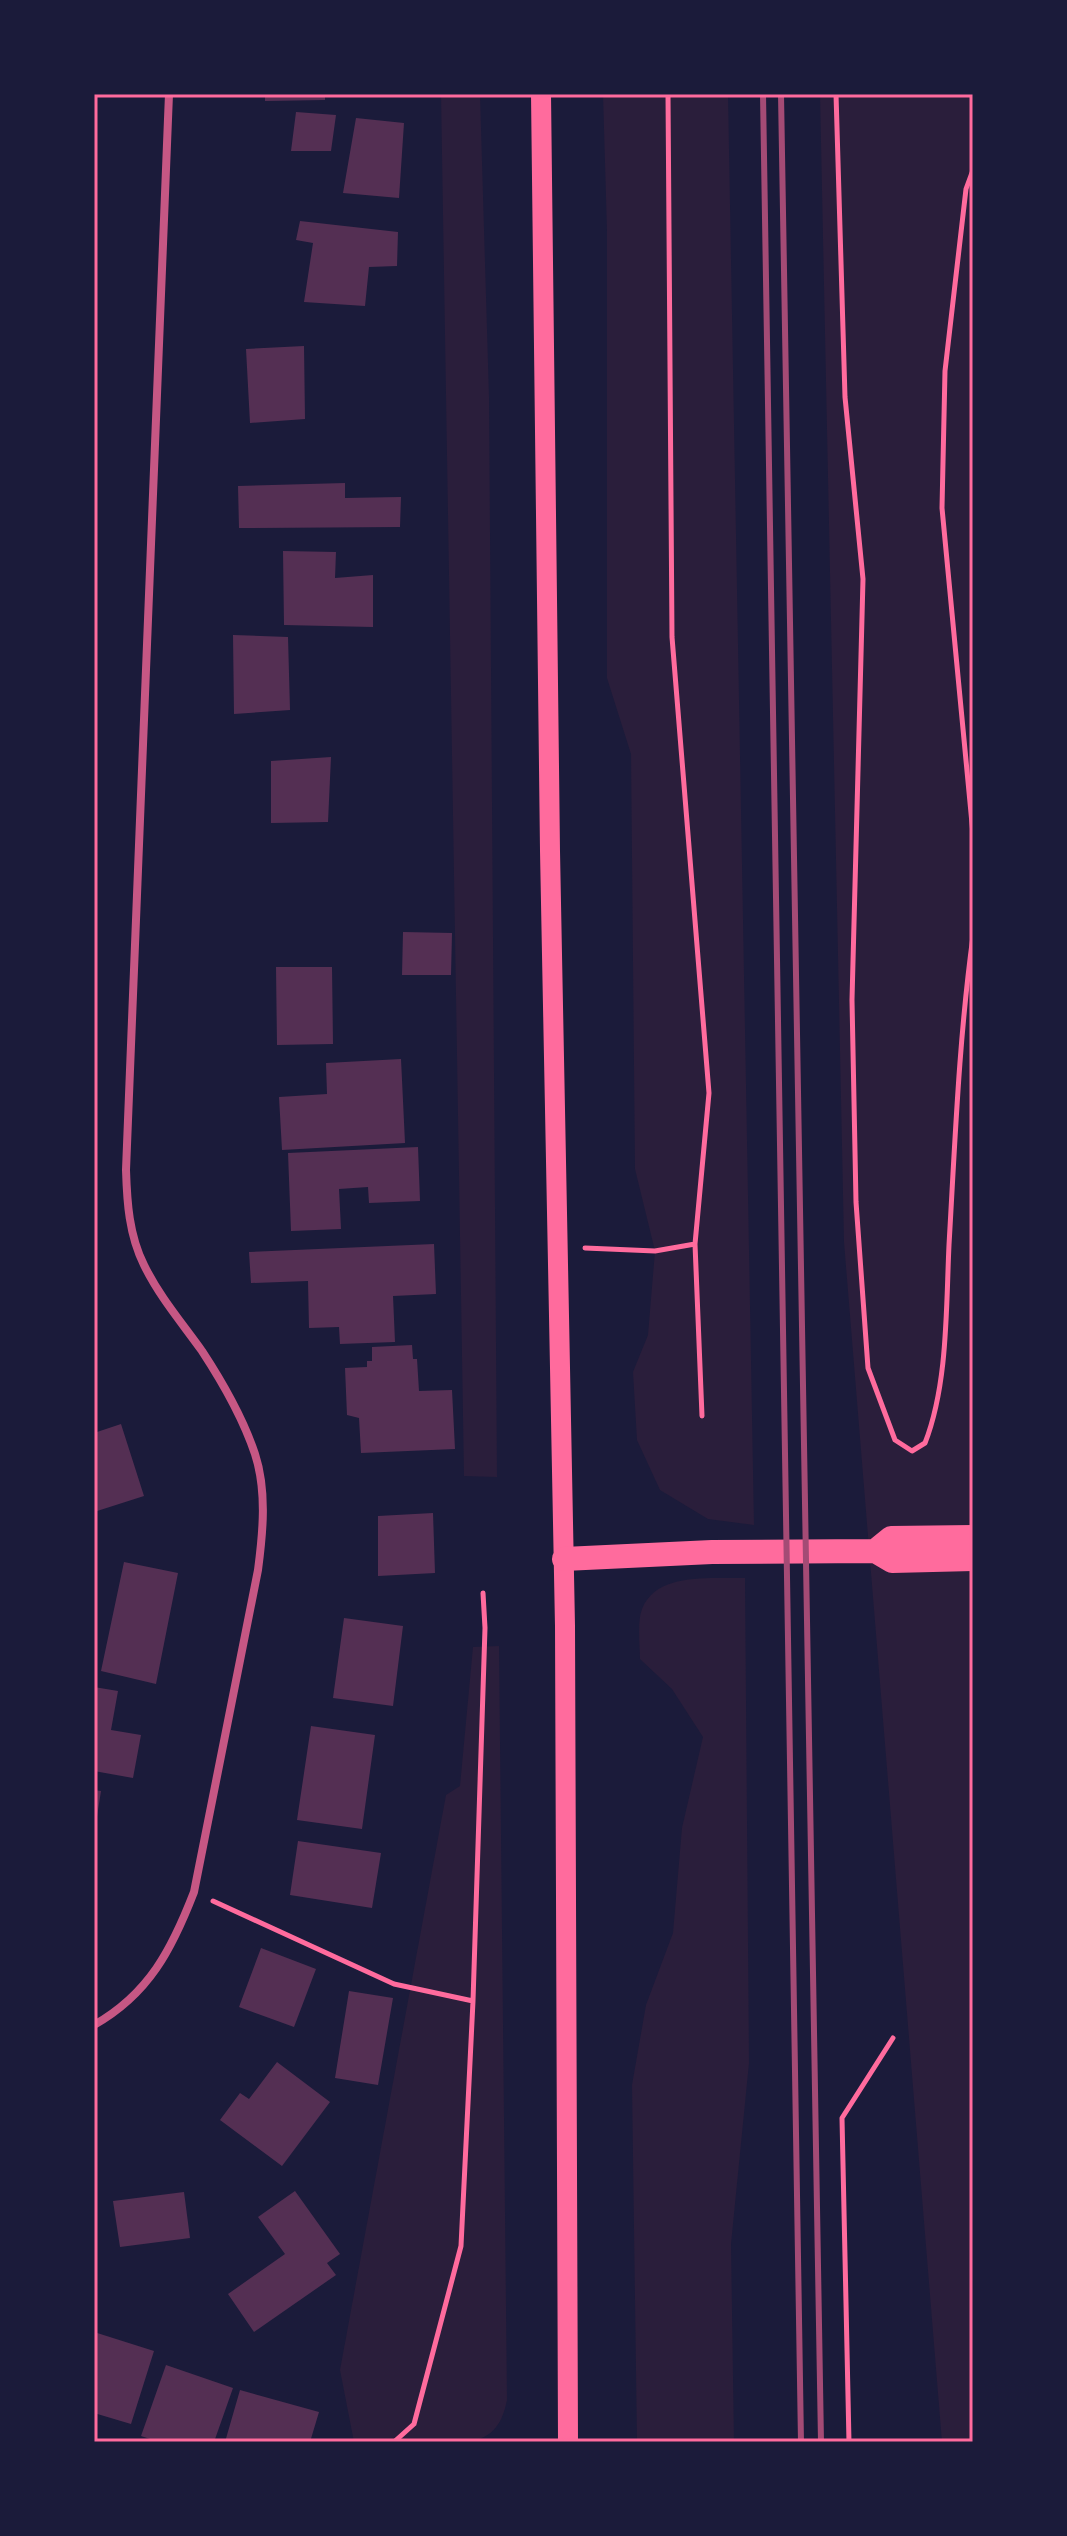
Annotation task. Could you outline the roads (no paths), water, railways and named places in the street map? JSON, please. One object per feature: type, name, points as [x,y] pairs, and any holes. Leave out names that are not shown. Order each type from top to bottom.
[{"type":"highway","points":[[564,1559],[712,1552],[875,1551],[892,1561],[971,1555]]},
{"type":"main road","points":[[541,94],[556,1247],[564,1559],[567,2442]]},
{"type":"street","points":[[94,2025],[118,2012],[162,1963],[194,1892],[264,1528],[256,1456],[244,1427],[226,1389],[143,1264],[127,1208],[126,1170],[169,94]]},
{"type":"railway","points":[[763,94],[801,2442]]},
{"type":"railway","points":[[781,94],[821,2442]]}]
